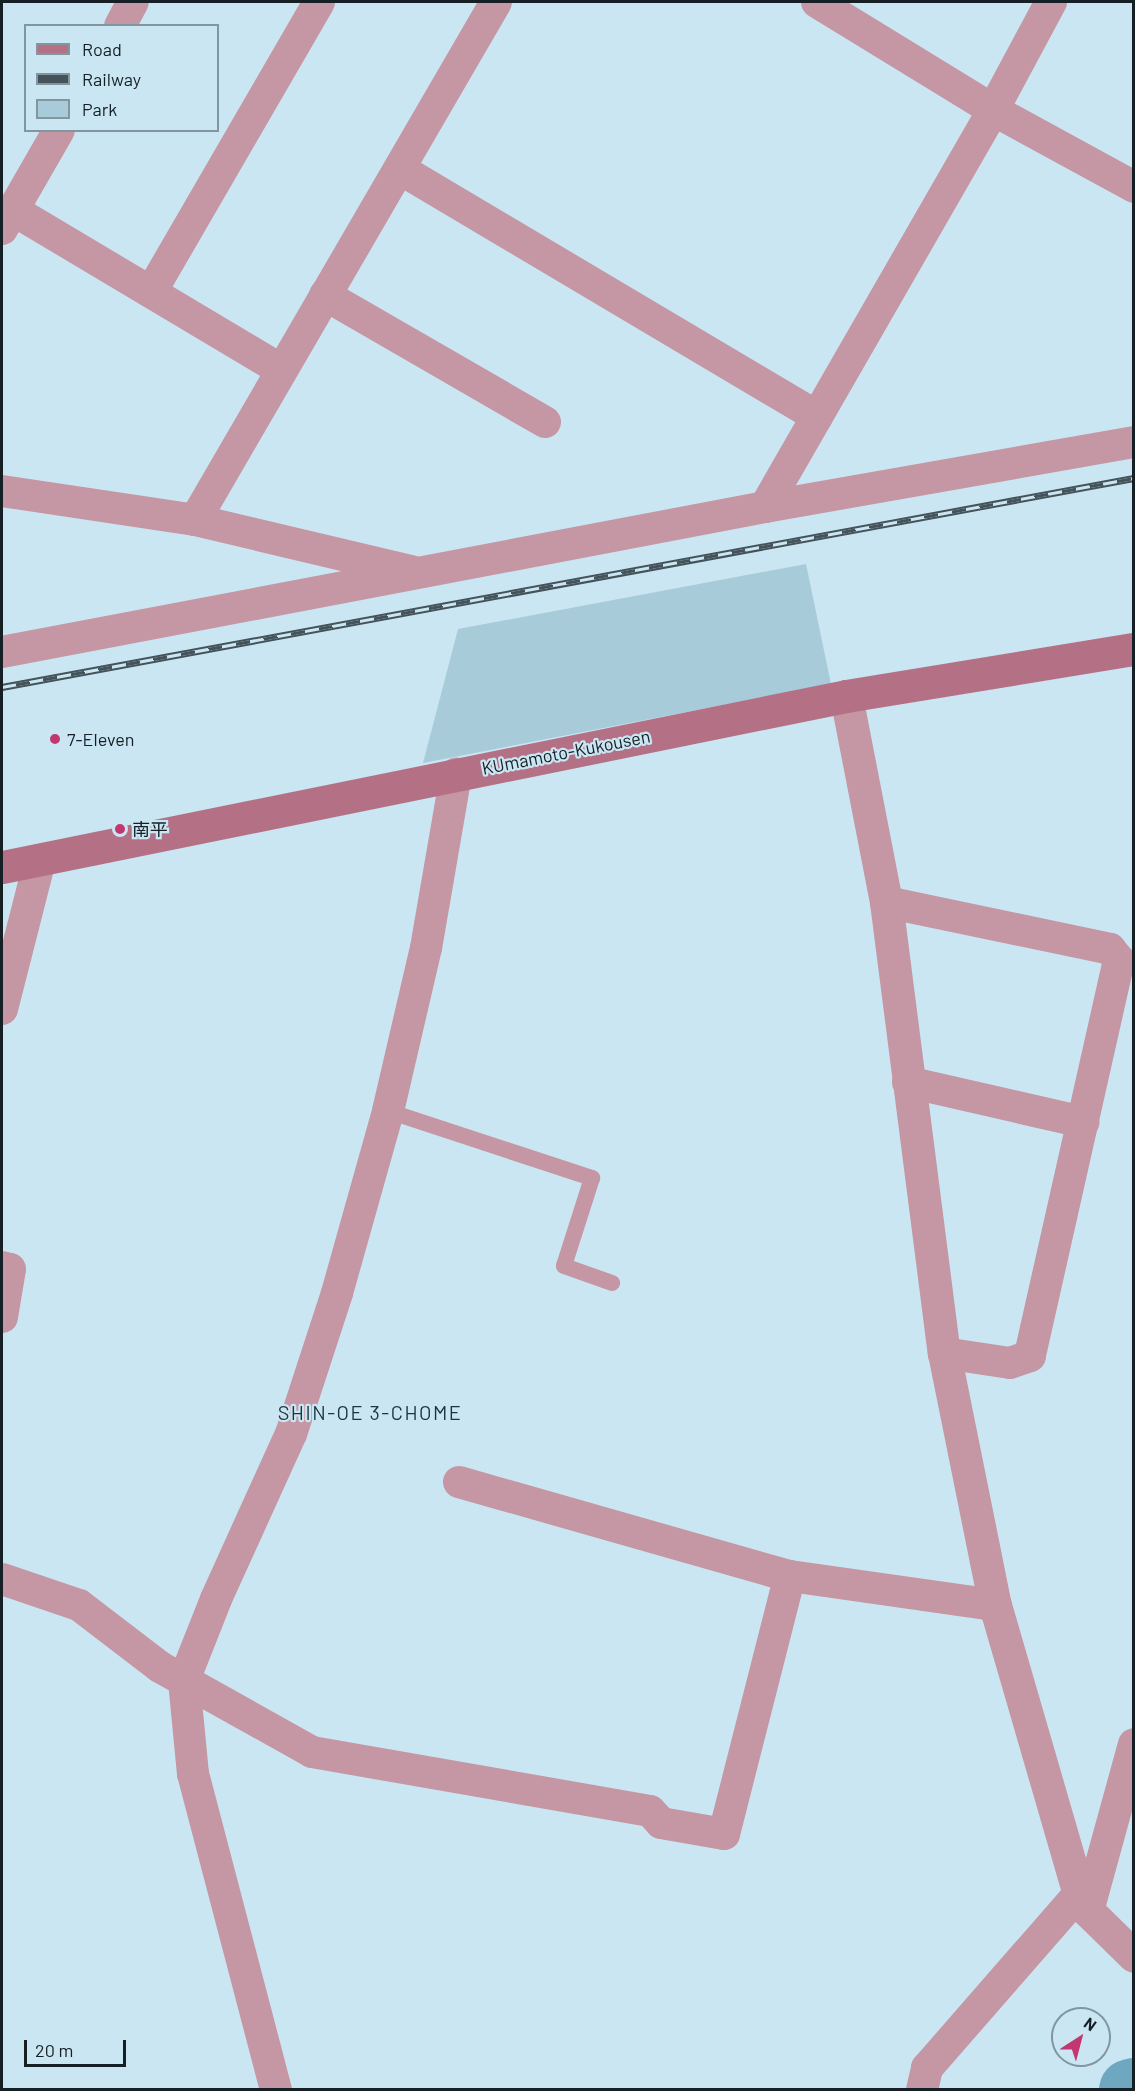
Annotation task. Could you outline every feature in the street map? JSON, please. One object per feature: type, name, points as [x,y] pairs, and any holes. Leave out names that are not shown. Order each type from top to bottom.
[{"type":"main road","name":"KUmamoto-Kukousen","points":[[2,867],[846,696],[1134,649]]},
{"type":"street","points":[[121,24],[134,2]]},
{"type":"street","points":[[151,292],[319,2]]},
{"type":"street","points":[[195,520],[280,369],[400,169],[496,2]]},
{"type":"street","points":[[817,2],[993,110],[1134,187]]},
{"type":"street","points":[[765,507],[993,110],[1051,2]]},
{"type":"street","points":[[58,132],[7,220],[151,292],[280,369]]},
{"type":"street","points":[[400,169],[817,417]]},
{"type":"street","points":[[325,295],[545,422]]},
{"type":"street","points":[[2,652],[424,574],[765,507],[1134,442]]},
{"type":"street","points":[[2,490],[195,520],[424,574]]},
{"type":"street","points":[[846,696],[886,902],[944,1353],[995,1605],[1084,1902],[1134,1956]]},
{"type":"street","points":[[276,2090],[193,1774],[184,1680],[216,1599],[291,1434],[337,1293],[388,1111],[426,948],[456,774]]},
{"type":"street","points":[[2,1009],[40,860]]},
{"type":"street","points":[[886,902],[1110,949],[1119,960],[1030,1356],[1010,1363],[944,1353]]},
{"type":"street","points":[[908,1082],[1083,1122]]},
{"type":"street","points":[[2,1267],[10,1269],[2,1317]]},
{"type":"street","points":[[459,1482],[790,1576],[995,1605]]},
{"type":"street","points":[[2,1579],[79,1605],[160,1667],[312,1752],[650,1811],[661,1823],[724,1834],[790,1576]]},
{"type":"street","points":[[922,2090],[927,2068],[1084,1902],[1134,1744]]},
{"type":"lane","points":[[388,1111],[592,1178],[564,1266],[612,1283]]},
{"type":"green space","points":[[806,564],[831,684],[423,763],[458,629]]},
{"type":"waterway","points":[[1130,2090],[1134,2089]]},
{"type":"railway","points":[[2,687],[1134,478]]},
{"type":"place","name":"7-Eleven","points":[[55,739]]},
{"type":"place","name":"南平","points":[[120,829]]},
{"type":"district","name":"SHIN-OE 3-CHOME","points":[[370,1412]]}]
